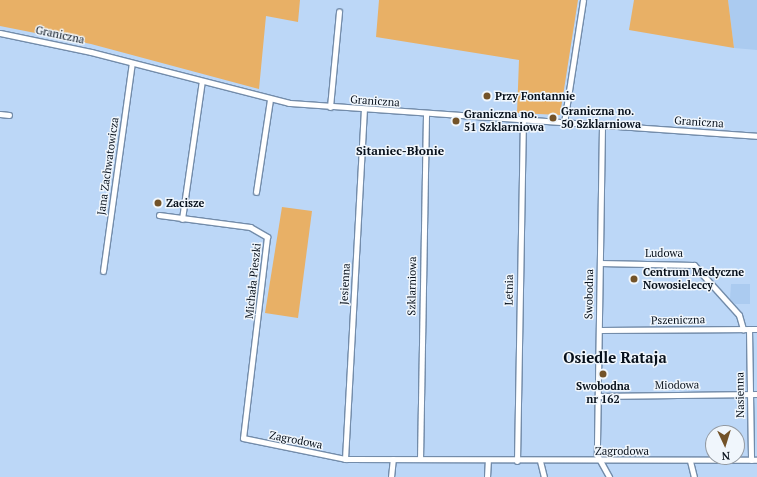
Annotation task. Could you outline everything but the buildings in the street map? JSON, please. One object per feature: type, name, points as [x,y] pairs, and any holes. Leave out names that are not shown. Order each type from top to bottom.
[{"type":"street","points":[[564,124],[583,0]]},
{"type":"street","points":[[330,107],[339,11]]},
{"type":"street","name":"Graniczna","points":[[0,33],[132,63],[270,99],[364,110],[757,136]]},
{"type":"street","name":"Jana Zachwatowicza","points":[[103,271],[132,63]]},
{"type":"street","points":[[182,220],[202,82]]},
{"type":"street","points":[[256,192],[270,99]]},
{"type":"street","name":"Jesienna","points":[[345,459],[364,110]]},
{"type":"street","points":[[0,114],[9,115]]},
{"type":"street","name":"Szklarniowa","points":[[420,459],[426,114]]},
{"type":"street","name":"Letnia","points":[[516,461],[522,121]]},
{"type":"street","name":"Swobodna","points":[[602,126],[597,454],[609,477]]},
{"type":"street","name":"Michała Pieszki","points":[[159,215],[182,220],[250,227],[267,237],[243,438]]},
{"type":"street","name":"Ludowa","points":[[600,263],[694,265],[739,315],[743,329]]},
{"type":"street","name":"Nasienna","points":[[749,329],[754,460]]},
{"type":"street","name":"Pszeniczna","points":[[599,330],[757,329]]},
{"type":"street","name":"Miodowa","points":[[598,396],[757,394]]},
{"type":"street","name":"Zagrodowa","points":[[243,438],[345,459],[602,462],[754,460]]},
{"type":"street","points":[[391,477],[393,459]]},
{"type":"street","points":[[487,477],[488,460]]},
{"type":"street","points":[[540,461],[544,477]]},
{"type":"street","points":[[690,461],[694,477]]},
{"type":"shaded area","points":[[0,0],[300,0],[298,22],[266,16],[259,89],[91,44],[0,26]]},
{"type":"shaded area","points":[[379,0],[578,0],[560,115],[517,113],[519,60],[376,37]]},
{"type":"shaded area","points":[[634,0],[728,0],[734,48],[629,30]]},
{"type":"shaded area","points":[[728,0],[757,0],[757,50],[734,48]]},
{"type":"shaded area","points":[[282,207],[312,211],[298,318],[265,313]]},
{"type":"shaded area","points":[[731,284],[750,284],[750,304],[735,304],[730,299]]},
{"type":"place","name":"Przy Fontannie","points":[[487,96]]},
{"type":"place","name":"Graniczna no. 50 Szklarniowa","points":[[553,118]]},
{"type":"place","name":"Graniczna no. 51 Szklarniowa","points":[[456,121]]},
{"type":"place","name":"Zacisze","points":[[158,203]]},
{"type":"place","name":"Centrum Medyczne Nowosieleccy","points":[[634,279]]},
{"type":"place","name":"Swobodna nr 162","points":[[603,374]]},
{"type":"district","name":"Sitaniec-Błonie","points":[[400,151]]},
{"type":"district","name":"Osiedle Rataja","points":[[615,358]]}]
